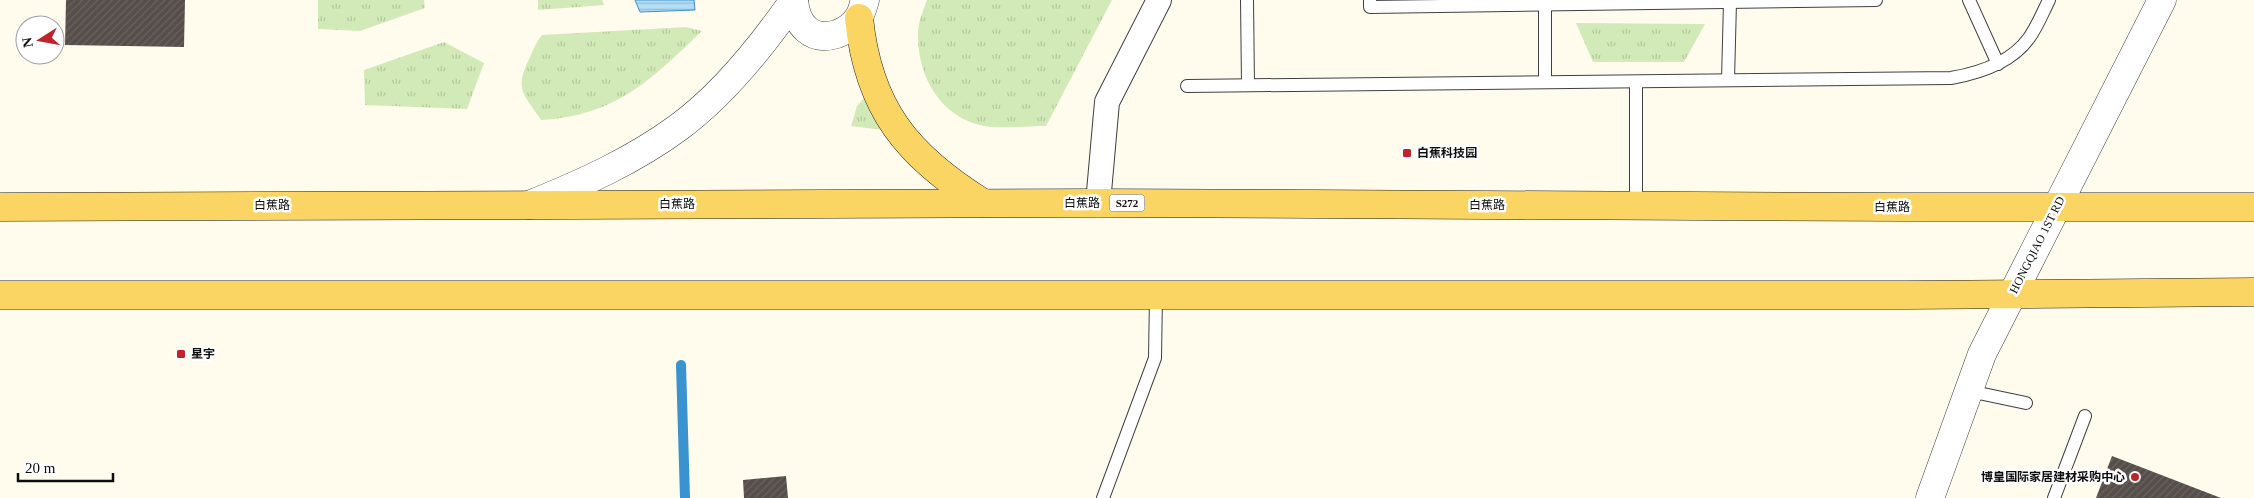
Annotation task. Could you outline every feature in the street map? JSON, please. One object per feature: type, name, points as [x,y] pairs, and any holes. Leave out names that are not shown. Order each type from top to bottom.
[{"type":"main road","points":[[862,9],[862,45],[868,73],[878,99],[893,125],[935,168],[957,187],[983,203]]},
{"type":"main road","name":"白蕉路","points":[[0,207],[1098,203],[2254,207]]},
{"type":"main road","points":[[0,295],[2012,294],[2254,292]]},
{"type":"street","points":[[794,0],[794,11],[799,21],[806,30],[816,36],[828,37],[840,33],[862,9]]},
{"type":"street","points":[[529,204],[606,171],[644,150],[680,126],[742,67],[794,0]]},
{"type":"street","points":[[1098,203],[1107,102],[1159,0]]},
{"type":"street","name":"HONGQIAO 1ST RD","points":[[1930,498],[1982,354],[2162,0]]},
{"type":"lane","points":[[1247,0],[1248,85]]},
{"type":"lane","points":[[1370,0],[1370,7],[1876,0]]},
{"type":"lane","points":[[1969,0],[1998,64]]},
{"type":"lane","points":[[1187,86],[1951,78],[1973,74],[1998,64],[2014,53],[2029,38],[2049,0]]},
{"type":"lane","points":[[1728,80],[1730,2]]},
{"type":"lane","points":[[1545,5],[1545,82]]},
{"type":"lane","points":[[1636,82],[1636,206]]},
{"type":"lane","points":[[1103,498],[1155,358],[1156,295]]},
{"type":"lane","points":[[1969,391],[2026,403]]},
{"type":"lane","points":[[2054,498],[2085,416]]},
{"type":"green space","points":[[318,0],[424,0],[425,8],[360,31],[318,29]]},
{"type":"green space","points":[[538,0],[602,0],[604,5],[538,10]]},
{"type":"green space","points":[[927,0],[1112,0],[1046,126],[992,127],[968,121],[955,114],[934,92],[927,79],[922,65],[918,34]]},
{"type":"green space","points":[[1576,23],[1705,24],[1684,62],[1593,62]]},
{"type":"green space","points":[[686,27],[702,31],[648,80],[611,103],[567,117],[541,120],[523,91],[522,78],[525,69],[542,35]]},
{"type":"green space","points":[[444,42],[484,63],[467,109],[365,105],[364,70]]},
{"type":"green space","points":[[865,97],[883,130],[851,126],[857,106]]},
{"type":"water","points":[[635,0],[694,0],[695,10],[640,12]]},
{"type":"building","points":[[66,0],[185,0],[184,47],[65,45]]},
{"type":"building","name":"博皇国际家居建材采购中心","points":[[2112,456],[2221,498],[2096,498]]},
{"type":"building","points":[[786,476],[788,498],[744,498],[743,480]]},
{"type":"waterway","points":[[681,365],[685,498]]},
{"type":"place","name":"白蕉科技园","points":[[1407,153]]},
{"type":"place","name":"星宇","points":[[181,354]]},
{"type":"place","name":"博皇国际家居建材采购中心","points":[[2135,477]]}]
